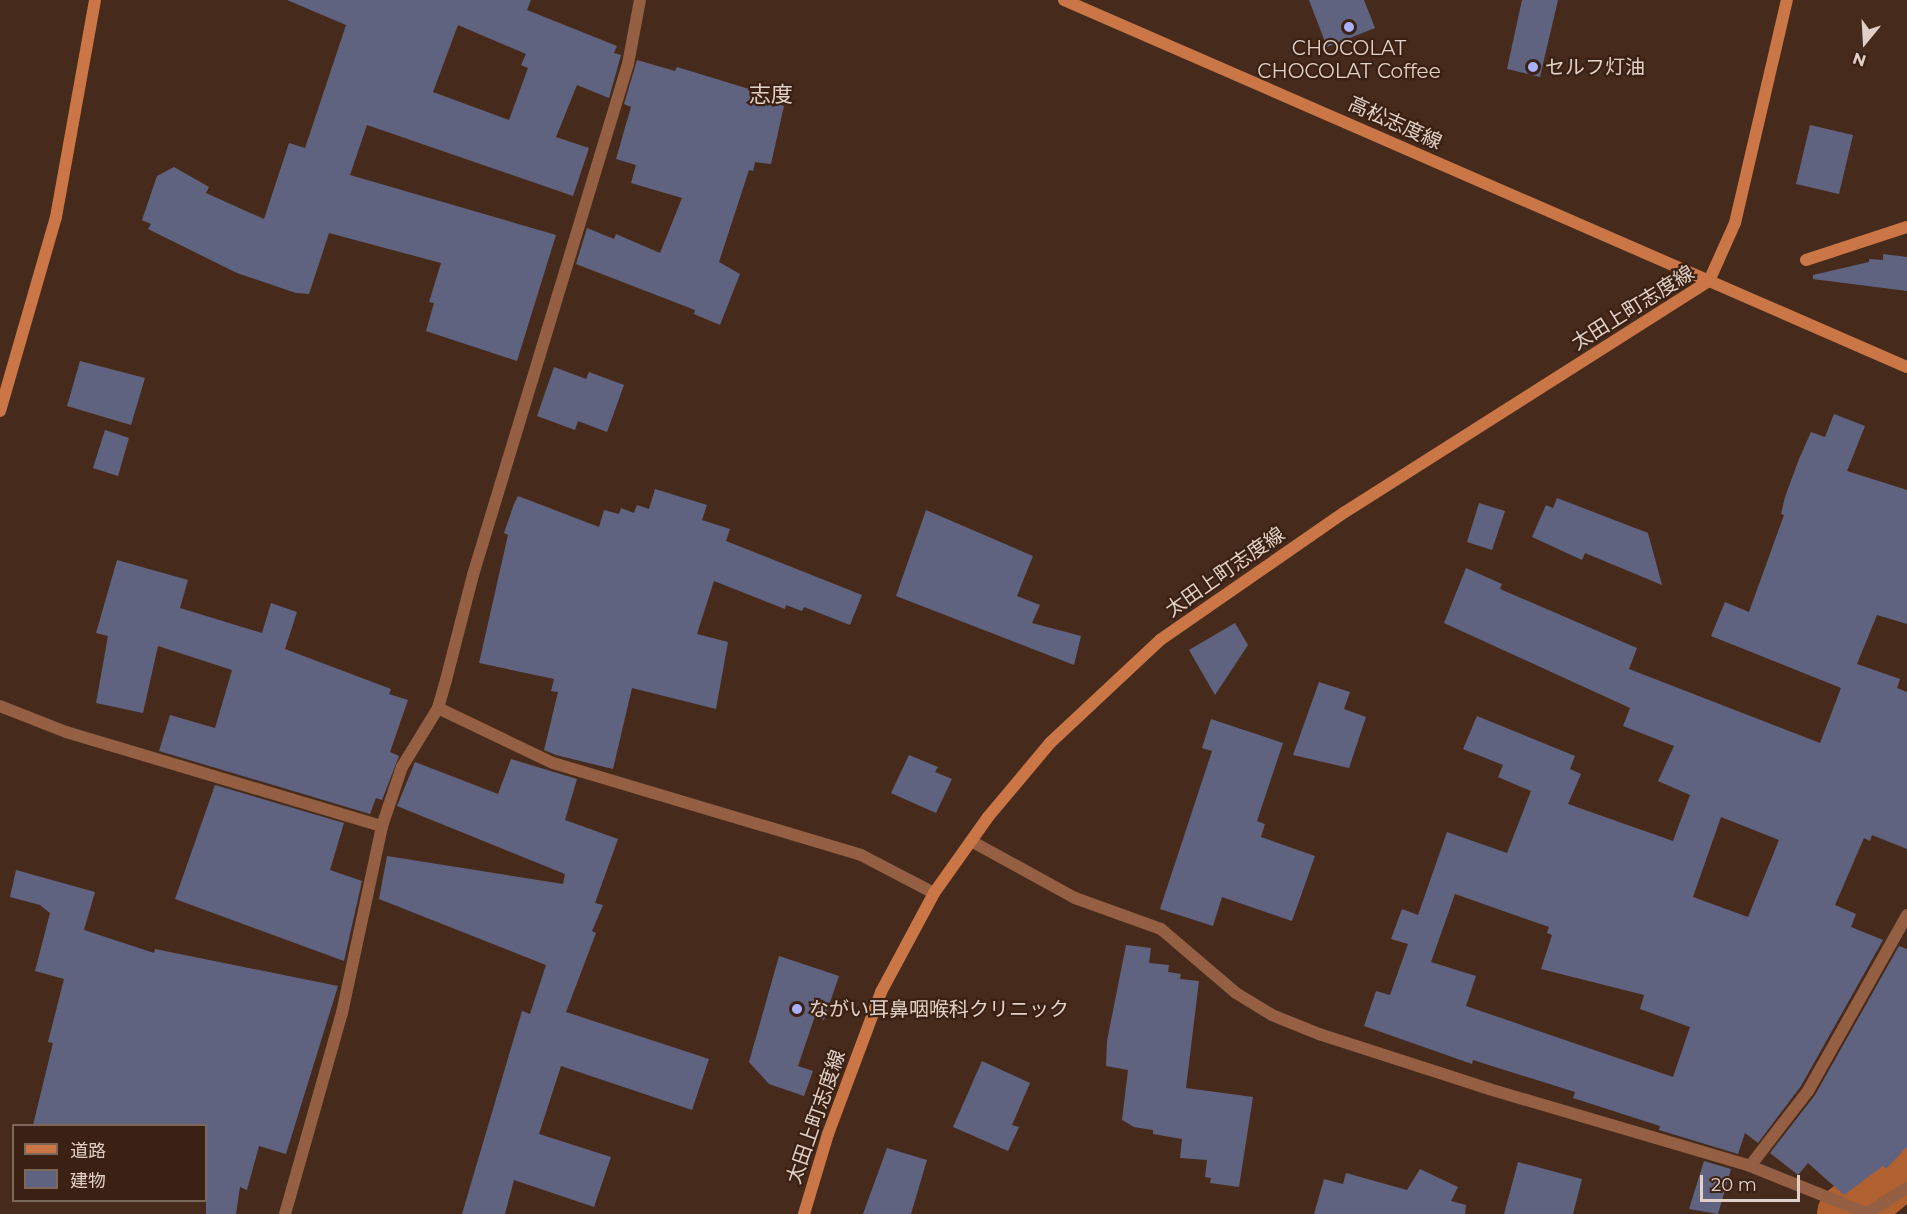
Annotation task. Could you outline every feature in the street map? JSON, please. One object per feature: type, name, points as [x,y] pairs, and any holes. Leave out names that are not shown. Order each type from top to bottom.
[{"type":"main road","points":[[0,411],[56,217],[96,0]]},
{"type":"main road","name":"高松志度線","points":[[1064,0],[1709,281]]},
{"type":"main road","points":[[1709,281],[1735,223],[1787,0]]},
{"type":"main road","points":[[1806,260],[1907,227]]},
{"type":"main road","name":"太田上町志度線","points":[[804,1214],[828,1134],[881,992],[934,893],[971,841],[1050,743],[1161,640],[1345,512],[1709,281],[1907,367]]},
{"type":"street","points":[[285,1214],[342,1013],[382,826],[402,767],[438,708],[473,575],[628,64],[640,0]]},
{"type":"street","points":[[0,706],[66,732],[382,826]]},
{"type":"street","points":[[438,708],[553,763],[861,855],[934,893]]},
{"type":"street","points":[[971,841],[1075,898],[1161,929],[1236,993],[1272,1015],[1488,1089],[1750,1166],[1867,1213],[1907,1188]]},
{"type":"street","points":[[1750,1166],[1808,1091],[1907,915]]},
{"type":"building","points":[[287,0],[531,0],[527,10],[617,46],[614,53],[621,55],[609,98],[577,85],[556,137],[589,148],[573,196],[367,125],[350,175],[556,235],[517,361],[426,331],[434,303],[429,302],[441,263],[329,233],[309,294],[296,293],[237,273],[148,229],[151,224],[142,220],[157,176],[174,167],[209,187],[206,193],[264,219],[289,143],[305,148],[346,25]],"holes":[[[458,25],[526,54],[521,65],[528,68],[509,120],[433,92]]]},
{"type":"building","name":"CHOCOLAT CHOCOLAT Coffee","points":[[1309,0],[1364,0],[1375,28],[1327,47]]},
{"type":"building","points":[[1522,0],[1558,0],[1540,77],[1507,69]]},
{"type":"building","points":[[637,60],[675,71],[677,67],[759,92],[757,98],[784,106],[771,164],[755,162],[753,171],[749,170],[719,262],[740,274],[720,325],[694,314],[695,310],[576,264],[587,228],[614,239],[616,234],[660,253],[682,198],[631,183],[636,165],[616,159],[631,107],[624,104]]},
{"type":"building","points":[[1810,125],[1853,135],[1839,194],[1796,184]]},
{"type":"building","points":[[1883,254],[1907,257],[1907,291],[1813,279],[1813,275],[1869,262],[1869,259],[1883,260]]},
{"type":"building","points":[[80,361],[145,378],[131,425],[67,406]]},
{"type":"building","points":[[554,367],[586,379],[589,372],[624,385],[607,432],[578,421],[575,430],[537,416]]},
{"type":"building","points":[[1834,414],[1865,426],[1847,471],[1907,490],[1907,624],[1877,615],[1857,664],[1900,679],[1897,688],[1907,692],[1907,849],[1872,835],[1870,841],[1864,838],[1835,905],[1856,914],[1851,927],[1883,940],[1801,1086],[1758,1143],[1745,1133],[1738,1154],[1659,1130],[1660,1126],[1573,1098],[1575,1092],[1473,1060],[1472,1064],[1364,1026],[1376,991],[1390,995],[1408,944],[1391,939],[1402,909],[1418,915],[1447,832],[1507,853],[1531,791],[1498,777],[1503,765],[1463,749],[1477,716],[1575,756],[1570,769],[1581,774],[1568,804],[1673,841],[1690,795],[1658,781],[1674,746],[1623,726],[1630,708],[1444,623],[1466,568],[1502,584],[1500,589],[1637,648],[1629,669],[1820,743],[1841,688],[1711,636],[1725,602],[1749,612],[1784,515],[1781,514],[1785,497],[1799,459],[1811,432],[1825,437]],"holes":[[[1721,817],[1779,840],[1748,917],[1693,897]],[[1455,894],[1549,927],[1547,933],[1552,935],[1541,969],[1644,995],[1640,1009],[1690,1027],[1673,1077],[1466,1006],[1476,976],[1431,962]]]},
{"type":"building","points":[[105,430],[129,438],[118,476],[93,468]]},
{"type":"building","points":[[655,489],[707,505],[702,520],[730,529],[726,541],[862,595],[850,625],[804,607],[802,611],[786,605],[785,609],[714,581],[697,634],[728,642],[716,709],[632,688],[613,769],[556,755],[544,750],[558,692],[551,691],[554,679],[479,663],[508,535],[504,533],[514,504],[518,496],[599,527],[604,510],[619,514],[621,508],[634,513],[637,505],[649,509]]},
{"type":"building","points":[[1557,498],[1648,533],[1662,585],[1585,553],[1582,560],[1532,537],[1546,505],[1553,508]]},
{"type":"building","points":[[1479,503],[1505,511],[1492,550],[1467,542]]},
{"type":"building","points":[[926,510],[1033,556],[1017,596],[1040,605],[1032,623],[1081,636],[1074,665],[896,596]]},
{"type":"building","points":[[117,560],[188,580],[180,608],[262,633],[271,603],[297,612],[285,649],[391,689],[389,694],[408,700],[390,752],[399,756],[382,800],[376,798],[370,814],[159,751],[170,715],[215,728],[232,670],[158,646],[143,713],[96,703],[108,636],[96,633]]},
{"type":"building","points":[[1235,623],[1248,645],[1215,695],[1189,650]]},
{"type":"building","points":[[1319,682],[1350,692],[1344,709],[1366,717],[1349,768],[1293,755]]},
{"type":"building","points":[[1211,719],[1283,743],[1257,821],[1265,824],[1261,837],[1315,856],[1292,921],[1222,897],[1213,926],[1160,909],[1212,751],[1202,748]]},
{"type":"building","points":[[909,755],[938,767],[935,772],[952,779],[936,813],[891,793]]},
{"type":"building","points":[[511,759],[577,779],[565,820],[618,839],[595,903],[603,905],[592,931],[596,933],[566,1012],[709,1059],[692,1110],[561,1066],[539,1134],[611,1157],[594,1207],[514,1180],[505,1214],[462,1214],[522,1011],[530,1014],[546,965],[379,899],[387,856],[563,884],[565,874],[397,806],[415,762],[498,794]]},
{"type":"building","points":[[215,785],[344,823],[330,870],[362,881],[344,961],[175,899]]},
{"type":"building","points":[[16,870],[95,892],[84,930],[154,953],[155,949],[338,986],[286,1154],[259,1146],[247,1190],[240,1187],[236,1214],[206,1214],[207,1124],[33,1124],[53,1043],[48,1042],[64,979],[35,971],[50,913],[40,905],[10,897]]},
{"type":"building","points":[[1126,945],[1151,948],[1149,963],[1169,965],[1168,972],[1181,974],[1180,979],[1199,981],[1186,1088],[1253,1097],[1239,1187],[1210,1183],[1211,1178],[1205,1177],[1207,1160],[1180,1158],[1182,1139],[1153,1134],[1153,1130],[1134,1127],[1122,1120],[1128,1070],[1106,1066],[1107,1041]]},
{"type":"building","points":[[1899,946],[1907,949],[1907,1147],[1886,1169],[1883,1166],[1844,1195],[1808,1163],[1798,1175],[1770,1153],[1815,1095]]},
{"type":"building","name":"ながい耳鼻咽喉科クリニック","points":[[779,956],[839,976],[824,1020],[815,1016],[798,1066],[813,1071],[804,1096],[769,1084],[749,1062]]},
{"type":"building","points":[[982,1061],[1030,1083],[1012,1125],[1019,1127],[1008,1151],[953,1127]]},
{"type":"building","points":[[887,1148],[927,1160],[911,1214],[863,1214]]},
{"type":"building","points":[[1704,1161],[1731,1169],[1718,1214],[1689,1209]]},
{"type":"building","points":[[1518,1162],[1582,1179],[1573,1214],[1504,1214]]},
{"type":"building","points":[[1420,1169],[1458,1187],[1451,1201],[1466,1205],[1465,1214],[1314,1214],[1324,1179],[1343,1184],[1346,1173],[1407,1190]]},
{"type":"waterway","points":[[1847,1214],[1907,1166]]},
{"type":"place","name":"CHOCOLAT CHOCOLAT Coffee","points":[[1349,27]]},
{"type":"place","name":"セルフ灯油","points":[[1533,67]]},
{"type":"place","name":"ながい耳鼻咽喉科クリニック","points":[[797,1009]]},
{"type":"district","name":"志度","points":[[771,95]]}]
